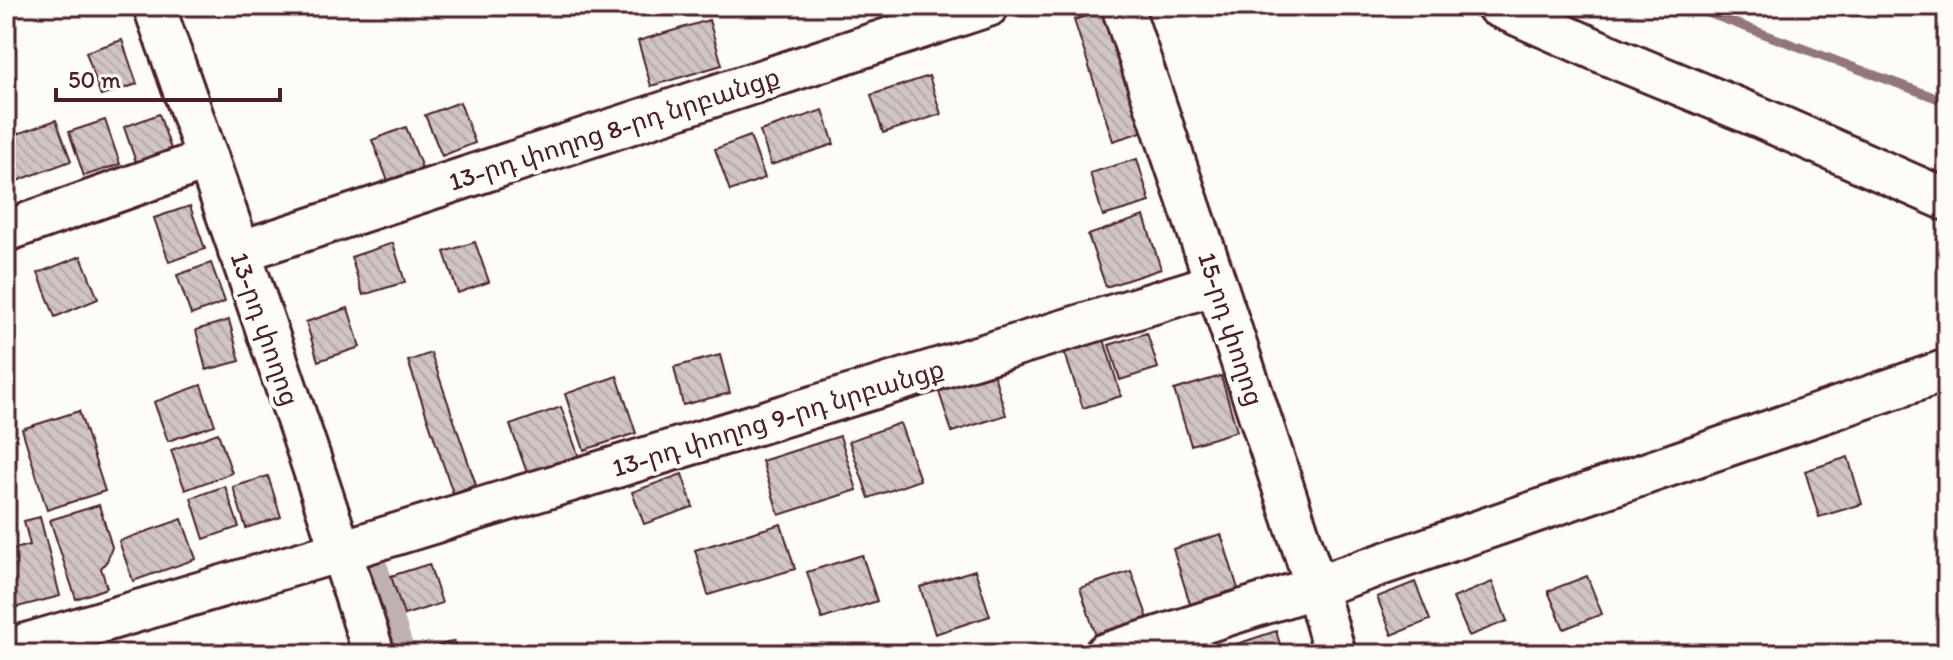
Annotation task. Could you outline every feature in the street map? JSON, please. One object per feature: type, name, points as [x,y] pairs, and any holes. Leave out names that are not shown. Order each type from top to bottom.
[{"type":"street","name":"13-րդ փողոց","points":[[154,6],[374,654]]},
{"type":"street","name":"13-րդ փողոց 8-րդ նրբանցք","points":[[239,252],[988,6]]},
{"type":"street","name":"15-րդ փողոց","points":[[1122,6],[1316,587],[1335,654]]},
{"type":"street","points":[[1497,6],[1947,200]]},
{"type":"street","points":[[6,231],[208,159]]},
{"type":"street","name":"13-րդ փողոց 9-րդ նրբանցք","points":[[6,650],[1216,284]]},
{"type":"street","points":[[1105,654],[1316,587],[1947,370]]},
{"type":"building","points":[[1112,7],[1151,129],[1113,141],[1074,20]]},
{"type":"building","points":[[709,20],[722,65],[651,86],[638,41]]},
{"type":"building","points":[[122,40],[137,84],[101,96],[86,52]]},
{"type":"building","points":[[929,76],[941,114],[883,133],[871,95]]},
{"type":"building","points":[[460,102],[475,143],[442,156],[425,115]]},
{"type":"building","points":[[823,110],[834,144],[771,165],[760,131]]},
{"type":"building","points":[[159,114],[174,158],[139,171],[124,127]]},
{"type":"building","points":[[56,120],[71,161],[6,185],[6,138]]},
{"type":"building","points":[[105,120],[120,164],[84,176],[69,132]]},
{"type":"building","points":[[406,127],[422,168],[388,181],[372,140]]},
{"type":"building","points":[[750,136],[765,178],[730,191],[715,149]]},
{"type":"building","points":[[1137,159],[1150,202],[1103,216],[1090,173]]},
{"type":"building","points":[[190,206],[205,249],[169,262],[154,218]]},
{"type":"building","points":[[1144,216],[1161,269],[1106,287],[1088,235]]},
{"type":"building","points":[[475,242],[489,282],[458,293],[444,252]]},
{"type":"building","points":[[393,243],[405,282],[363,295],[351,257]]},
{"type":"building","points":[[81,256],[98,299],[55,317],[38,273]]},
{"type":"building","points":[[211,263],[225,302],[191,315],[177,275]]},
{"type":"building","points":[[348,308],[360,347],[318,361],[306,322]]},
{"type":"building","points":[[229,320],[240,361],[206,370],[196,330]]},
{"type":"building","points":[[1147,333],[1158,368],[1120,380],[1109,345]]},
{"type":"building","points":[[1103,336],[1121,396],[1083,408],[1063,348]]},
{"type":"building","points":[[431,353],[476,485],[453,493],[408,361]]},
{"type":"building","points":[[720,355],[730,393],[683,405],[674,367]]},
{"type":"building","points":[[992,368],[1006,415],[952,432],[937,386]]},
{"type":"building","points":[[617,376],[636,433],[584,450],[565,394]]},
{"type":"building","points":[[1221,376],[1237,431],[1191,445],[1174,390]]},
{"type":"building","points":[[201,385],[215,425],[168,441],[154,402]]},
{"type":"building","points":[[561,407],[581,463],[530,481],[510,425]]},
{"type":"building","points":[[79,411],[105,491],[47,510],[22,429]]},
{"type":"building","points":[[900,423],[920,480],[869,498],[849,441]]},
{"type":"building","points":[[218,433],[232,473],[185,490],[171,450]]},
{"type":"building","points":[[840,436],[857,490],[779,515],[762,461]]},
{"type":"building","points":[[1848,457],[1862,504],[1819,517],[1805,471]]},
{"type":"building","points":[[682,474],[693,507],[644,524],[632,492]]},
{"type":"building","points":[[268,476],[281,517],[246,528],[233,487]]},
{"type":"building","points":[[225,486],[239,527],[204,539],[191,498]]},
{"type":"building","points":[[99,505],[112,547],[101,568],[107,588],[76,599],[50,520]]},
{"type":"building","points":[[40,517],[60,596],[6,610],[6,551],[30,545],[24,521]]},
{"type":"building","points":[[182,519],[196,559],[133,581],[119,541]]},
{"type":"building","points":[[781,524],[795,569],[708,595],[695,550]]},
{"type":"building","points":[[1221,534],[1239,592],[1191,607],[1173,549]]},
{"type":"building","points":[[862,555],[877,601],[822,619],[807,572]]},
{"type":"building","points":[[429,564],[442,603],[404,615],[391,576]]},
{"type":"building","points":[[975,570],[990,616],[935,634],[920,587]]},
{"type":"building","points":[[1131,571],[1151,627],[1099,645],[1080,588]]},
{"type":"building","points":[[1587,576],[1602,614],[1564,629],[1548,591]]},
{"type":"building","points":[[1415,582],[1430,620],[1392,635],[1377,597]]},
{"type":"building","points":[[1492,582],[1507,621],[1469,636],[1453,598]]},
{"type":"building","points":[[1276,631],[1283,654],[1230,654],[1228,647]]},
{"type":"building","points":[[454,641],[458,654],[416,653]]},
{"type":"waterway","points":[[1689,6],[1947,102]]},
{"type":"waterway","points":[[373,571],[399,654]]}]
